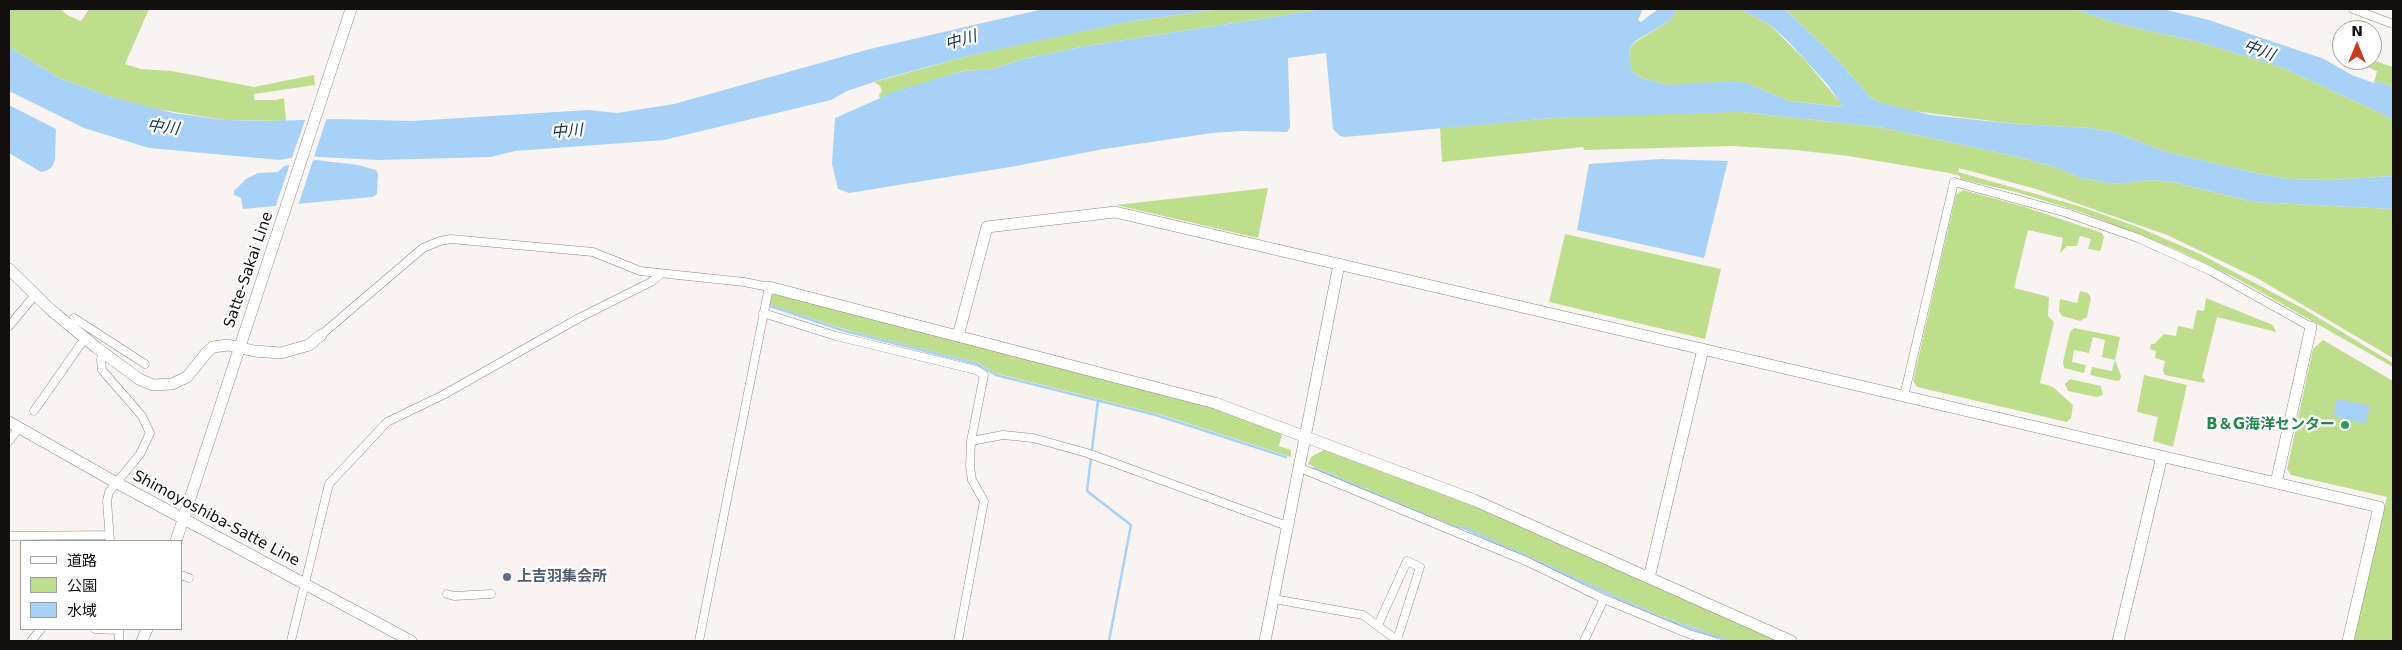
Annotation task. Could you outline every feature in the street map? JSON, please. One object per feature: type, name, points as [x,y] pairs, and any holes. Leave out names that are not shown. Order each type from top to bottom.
[{"type":"street","name":"Satte-Sakai Line","points":[[176,540],[352,9]]},
{"type":"street","points":[[2353,9],[2393,24]]},
{"type":"street","points":[[1904,396],[1954,182],[2067,213],[2138,238],[2211,271],[2311,327],[2276,483]]},
{"type":"street","points":[[958,336],[987,227],[1115,212],[2379,507],[2348,641]]},
{"type":"street","points":[[9,269],[35,295],[105,354],[139,379],[153,385],[163,386],[188,376],[213,347],[228,345],[267,354],[281,353],[309,345],[405,262],[423,248],[440,241],[464,238],[593,252],[635,270],[660,275],[744,282],[769,287],[1215,403],[1474,500],[1791,641]]},
{"type":"street","points":[[1265,641],[1339,264]]},
{"type":"street","points":[[291,641],[329,484],[387,422],[443,395],[579,318],[651,282],[660,275]]},
{"type":"street","points":[[699,641],[769,287]]},
{"type":"street","points":[[9,326],[35,295]]},
{"type":"street","points":[[763,313],[836,336],[976,370],[984,375],[971,441],[970,466],[972,480],[984,501],[958,641]]},
{"type":"street","points":[[74,318],[145,364]]},
{"type":"street","points":[[34,411],[85,338]]},
{"type":"street","points":[[1649,578],[1703,349]]},
{"type":"street","points":[[9,536],[109,538],[107,501],[109,492],[115,482],[140,454],[150,433],[142,416],[102,370],[101,359],[105,354]]},
{"type":"street","name":"Shimoyoshiba-Satte Line","points":[[9,422],[115,482],[411,641]]},
{"type":"street","points":[[9,441],[19,428]]},
{"type":"street","points":[[971,441],[1003,435],[1033,438],[1087,453],[1287,526]]},
{"type":"street","points":[[2118,641],[2162,456]]},
{"type":"street","points":[[1298,467],[1526,561],[1604,599],[1689,634],[1713,641]]},
{"type":"street","points":[[1274,599],[1363,615],[1398,641],[1420,567],[1407,561],[1378,625]]},
{"type":"street","points":[[447,594],[454,596],[491,594]]},
{"type":"street","points":[[1584,641],[1604,599]]},
{"type":"street","points":[[31,641],[40,630]]},
{"type":"green space","points":[[9,9],[61,9],[67,15],[81,21],[89,9],[149,9],[125,64],[141,69],[172,71],[254,87],[314,75],[315,85],[254,94],[254,100],[284,98],[286,121],[225,120],[149,108],[111,97],[59,78],[9,47]]},
{"type":"green space","points":[[1220,9],[1324,9],[1086,46],[1027,58],[992,69],[962,71],[880,98],[879,95],[882,91],[880,86],[874,82],[972,55],[1017,45],[1133,21]]},
{"type":"green space","points":[[1677,9],[1740,9],[1770,25],[1804,59],[1844,107],[1789,101],[1749,84],[1669,85],[1641,78],[1631,70],[1629,51],[1634,43],[1671,20]]},
{"type":"green space","points":[[1785,9],[2074,9],[2115,23],[2202,43],[2283,68],[2393,119],[2393,176],[2329,180],[2290,179],[2166,152],[2117,133],[2090,128],[2015,124],[1905,110],[1871,98],[1835,57]]},
{"type":"green space","points":[[2382,63],[2393,67],[2393,87],[2378,81],[2374,83],[2377,71],[2374,70],[2382,70]]},
{"type":"green space","points":[[1707,111],[1742,112],[1879,127],[2014,156],[2055,167],[2080,178],[2115,184],[2150,180],[2173,182],[2253,202],[2393,209],[2393,358],[2257,278],[2167,235],[2036,189],[1959,168],[1958,172],[2082,207],[2140,228],[2200,254],[2304,309],[2393,363],[2393,367],[2238,279],[2175,249],[2081,212],[2016,192],[1960,179],[1960,176],[1949,173],[1848,156],[1733,146],[1584,150],[1583,147],[1442,162],[1440,128],[1553,118]]},
{"type":"green space","points":[[1268,188],[1258,238],[1116,205]]},
{"type":"green space","points":[[1963,190],[2025,207],[2102,233],[2104,237],[2101,250],[2099,251],[2088,249],[2091,239],[2080,236],[2077,246],[2067,246],[2060,253],[2063,238],[2028,230],[2014,288],[2049,297],[2048,316],[2054,322],[2040,383],[2053,387],[2073,405],[2071,418],[2067,422],[1917,387],[1913,381],[1956,195]]},
{"type":"green space","points":[[1565,234],[1721,269],[1705,339],[1549,302]]},
{"type":"green space","points":[[2080,291],[2088,293],[2091,298],[2087,317],[2080,321],[2062,316],[2059,311],[2060,299],[2077,303]]},
{"type":"green space","points":[[775,293],[1216,409],[1282,434],[1279,446],[1291,450],[1291,457],[1162,415],[995,373],[978,363],[854,332],[769,305],[770,297]]},
{"type":"green space","points":[[2206,298],[2273,325],[2276,332],[2217,317],[2202,378],[2205,379],[2204,383],[2165,375],[2163,371],[2165,361],[2155,358],[2156,351],[2150,349],[2151,344],[2154,344],[2164,334],[2176,336],[2178,326],[2193,329],[2197,310],[2204,311]]},
{"type":"green space","points":[[2074,328],[2120,337],[2115,360],[2102,357],[2105,340],[2093,337],[2089,353],[2074,350],[2072,362],[2086,365],[2084,373],[2064,368],[2063,362],[2070,332]]},
{"type":"green space","name":"B＆G海洋センター","points":[[2323,340],[2393,381],[2393,641],[2353,641],[2387,497],[2291,475],[2287,469],[2313,349]]},
{"type":"green space","points":[[2115,360],[2121,376],[2120,380],[2090,375],[2092,367],[2112,371]]},
{"type":"green space","points":[[2144,375],[2187,385],[2173,447],[2153,441],[2158,417],[2137,412]]},
{"type":"green space","points":[[2070,379],[2101,386],[2103,395],[2097,397],[2068,391],[2065,384]]},
{"type":"green space","points":[[1324,450],[1466,503],[1779,641],[1731,641],[1658,615],[1464,527],[1451,525],[1308,464],[1311,457]]},
{"type":"water","name":"中川","points":[[1043,9],[1220,9],[1133,21],[972,55],[883,79],[847,91],[831,100],[664,140],[515,151],[491,157],[378,160],[300,156],[279,160],[149,148],[84,128],[9,91],[9,47],[59,78],[111,97],[173,113],[225,120],[336,119],[412,121],[588,110],[617,113],[674,104],[870,49]]},
{"type":"water","points":[[1324,9],[1643,9],[1638,20],[1641,22],[1658,9],[1677,9],[1671,20],[1634,42],[1629,51],[1631,70],[1641,78],[1669,85],[1734,81],[1749,84],[1789,101],[1843,107],[1828,85],[1787,40],[1770,25],[1740,9],[1785,9],[1835,57],[1871,98],[1881,103],[1931,115],[2015,124],[2090,128],[2117,133],[2166,152],[2290,179],[2329,180],[2393,176],[2393,209],[2253,202],[2173,182],[2150,180],[2115,184],[2080,178],[2055,167],[2014,156],[1879,127],[1742,112],[1553,118],[1345,137],[1340,136],[1333,129],[1326,53],[1288,58],[1290,127],[1287,132],[1242,131],[1212,133],[1104,149],[1016,166],[849,193],[838,189],[832,164],[835,118],[896,91],[963,71],[992,69],[1027,58],[1086,46]]},
{"type":"water","name":"中川","points":[[2074,9],[2162,9],[2209,20],[2324,59],[2332,64],[2332,70],[2343,70],[2374,83],[2378,81],[2393,87],[2393,119],[2283,68],[2202,43],[2115,23]]},
{"type":"water","points":[[9,105],[56,129],[55,160],[52,167],[46,171],[41,172],[9,153]]},
{"type":"water","points":[[1661,159],[1728,161],[1704,258],[1577,230],[1589,164]]},
{"type":"water","points":[[316,160],[358,165],[376,170],[378,174],[377,194],[372,197],[243,209],[241,198],[234,195],[234,191],[246,179],[258,173],[278,172],[284,166]]},
{"type":"water","points":[[2337,399],[2370,406],[2366,424],[2333,416]]},
{"type":"pier","points":[[327,117],[298,206],[275,208],[291,161],[306,159],[291,160],[306,118]]},
{"type":"waterway","points":[[770,306],[845,331],[977,364],[996,375],[1156,415],[1286,457]]},
{"type":"waterway","points":[[1098,400],[1087,491],[1131,525],[1109,641]]},
{"type":"waterway","points":[[1314,468],[1451,526],[1464,528],[1659,617],[1728,641]]},
{"type":"place","name":"B＆G海洋センター","points":[[2345,425]]},
{"type":"place","name":"上吉羽集会所","points":[[507,577]]}]
